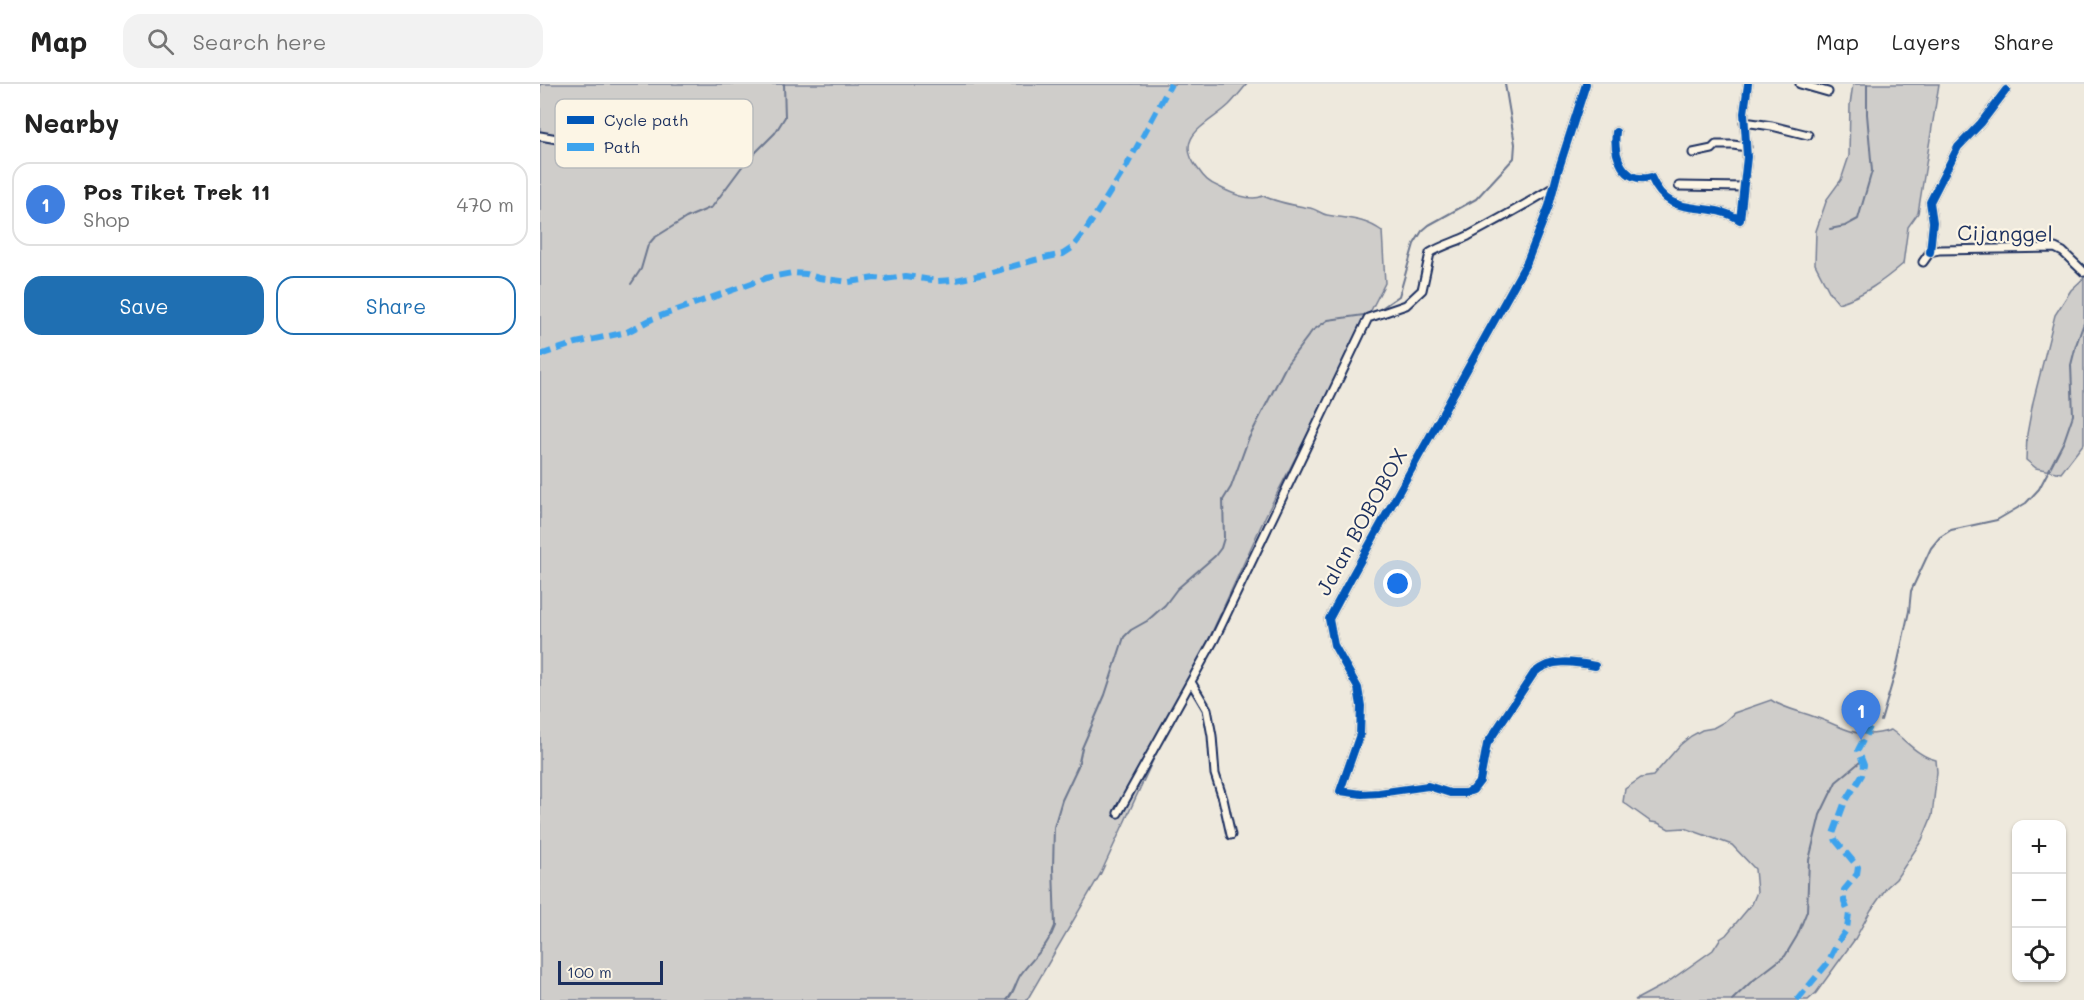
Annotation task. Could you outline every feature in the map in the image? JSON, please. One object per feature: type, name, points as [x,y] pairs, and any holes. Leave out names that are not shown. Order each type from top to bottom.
[{"type":"street","name":"Jalan BOBOBOX","points":[[1586,84],[1549,207],[1527,262],[1329,619],[1334,645],[1358,688],[1361,706],[1360,734],[1340,791],[1362,794],[1428,786],[1450,793],[1465,794],[1473,790],[1480,781],[1487,744],[1534,673],[1542,665],[1579,663],[1595,666]]},
{"type":"street","points":[[1616,132],[1616,154],[1623,168],[1634,178],[1651,177],[1656,188],[1669,202],[1679,206],[1721,212],[1740,220],[1747,147],[1744,113],[1748,84]]},
{"type":"street","points":[[1800,84],[1828,92]]},
{"type":"street","points":[[1930,252],[1933,222],[1930,202],[1958,147],[1981,123],[2006,90]]},
{"type":"street","points":[[1744,122],[1808,135]]},
{"type":"street","points":[[540,136],[555,139]]},
{"type":"street","points":[[1693,153],[1712,149],[1716,145],[1747,147]]},
{"type":"street","points":[[1679,186],[1744,187]]},
{"type":"street","points":[[1118,813],[1215,638],[1368,318],[1406,304],[1422,290],[1430,253],[1442,245],[1466,237],[1554,187]]},
{"type":"street","name":"Cijanggel","points":[[1923,262],[1930,252],[1939,249],[2055,248],[2063,252],[2084,272]]},
{"type":"street","points":[[1191,682],[1207,709],[1215,774],[1231,835]]},
{"type":"shaded area","points":[[540,84],[1247,84],[1229,105],[1196,132],[1191,140],[1189,148],[1191,158],[1198,169],[1210,182],[1229,192],[1252,198],[1263,196],[1325,214],[1362,221],[1382,231],[1385,283],[1266,515],[1101,873],[1027,1000],[540,1000]]},
{"type":"shaded area","points":[[1853,84],[1939,84],[1918,213],[1908,227],[1903,264],[1872,287],[1838,303],[1830,293],[1815,264],[1816,231],[1827,199],[1841,180],[1849,156],[1850,105]]},
{"type":"shaded area","points":[[2084,278],[2084,443],[2061,473],[2036,468],[2026,460],[2027,434],[2055,315],[2071,290]]},
{"type":"shaded area","points":[[1771,700],[1787,708],[1860,733],[1869,734],[1891,730],[1917,751],[1936,760],[1937,772],[1932,816],[1922,840],[1896,879],[1887,887],[1871,910],[1855,939],[1816,993],[1808,1000],[1635,1000],[1665,984],[1713,950],[1752,904],[1757,892],[1755,869],[1732,845],[1685,828],[1669,829],[1651,822],[1623,802],[1625,789],[1641,778],[1653,776],[1691,736],[1702,730],[1713,728],[1734,713]]},
{"type":"waterway","points":[[753,155],[775,133],[785,117],[784,84]]},
{"type":"waterway","points":[[1376,312],[1399,296],[1414,244],[1422,231],[1476,199],[1514,158],[1515,144],[1505,84]]},
{"type":"waterway","points":[[1830,229],[1845,226],[1858,219],[1872,171],[1867,84]]},
{"type":"waterway","points":[[631,284],[641,269],[648,245],[654,238],[686,218],[712,207],[741,168]]},
{"type":"waterway","points":[[1007,1000],[1021,974],[1044,946],[1055,926],[1054,827],[1062,800],[1078,766],[1082,748],[1105,695],[1124,637],[1165,605],[1177,589],[1221,548],[1224,538],[1223,500],[1231,487],[1248,440],[1287,364],[1312,331],[1328,320],[1371,314]]},
{"type":"waterway","points":[[1881,721],[1896,670],[1911,591],[1931,548],[1940,537],[1951,530],[1997,520],[2026,503],[2039,489],[2064,441],[2073,415],[2071,365],[2084,323]]},
{"type":"waterway","points":[[1732,1000],[1785,956],[1797,936],[1807,911],[1809,860],[1820,815],[1836,782],[1860,762]]},
{"type":"marked path","points":[[540,355],[576,343],[627,332],[652,319],[766,278],[792,273],[849,282],[906,276],[938,281],[956,280],[1063,254],[1072,248],[1086,230],[1126,167],[1171,84]]},
{"type":"marked path","points":[[1797,1000],[1827,964],[1847,929],[1849,913],[1844,901],[1844,890],[1857,874],[1858,867],[1836,841],[1833,834],[1844,804],[1862,775],[1864,765],[1858,750],[1870,727]]},
{"type":"cycle path","points":[[1586,84],[1549,206],[1527,262],[1329,619],[1334,645],[1358,688],[1361,706],[1360,734],[1340,791],[1362,794],[1428,786],[1450,793],[1465,793],[1473,790],[1480,781],[1487,744],[1534,673],[1540,668],[1555,663],[1595,666]]},
{"type":"cycle path","points":[[1616,132],[1618,158],[1622,166],[1633,177],[1651,177],[1659,191],[1668,200],[1678,205],[1714,210],[1740,220],[1747,157],[1744,113],[1748,84]]},
{"type":"cycle path","points":[[1930,252],[1933,222],[1930,202],[1958,147],[1981,123],[2006,90]]},
{"type":"place","name":"Pos Tiket Trek 11","points":[[1861,740]]}]
